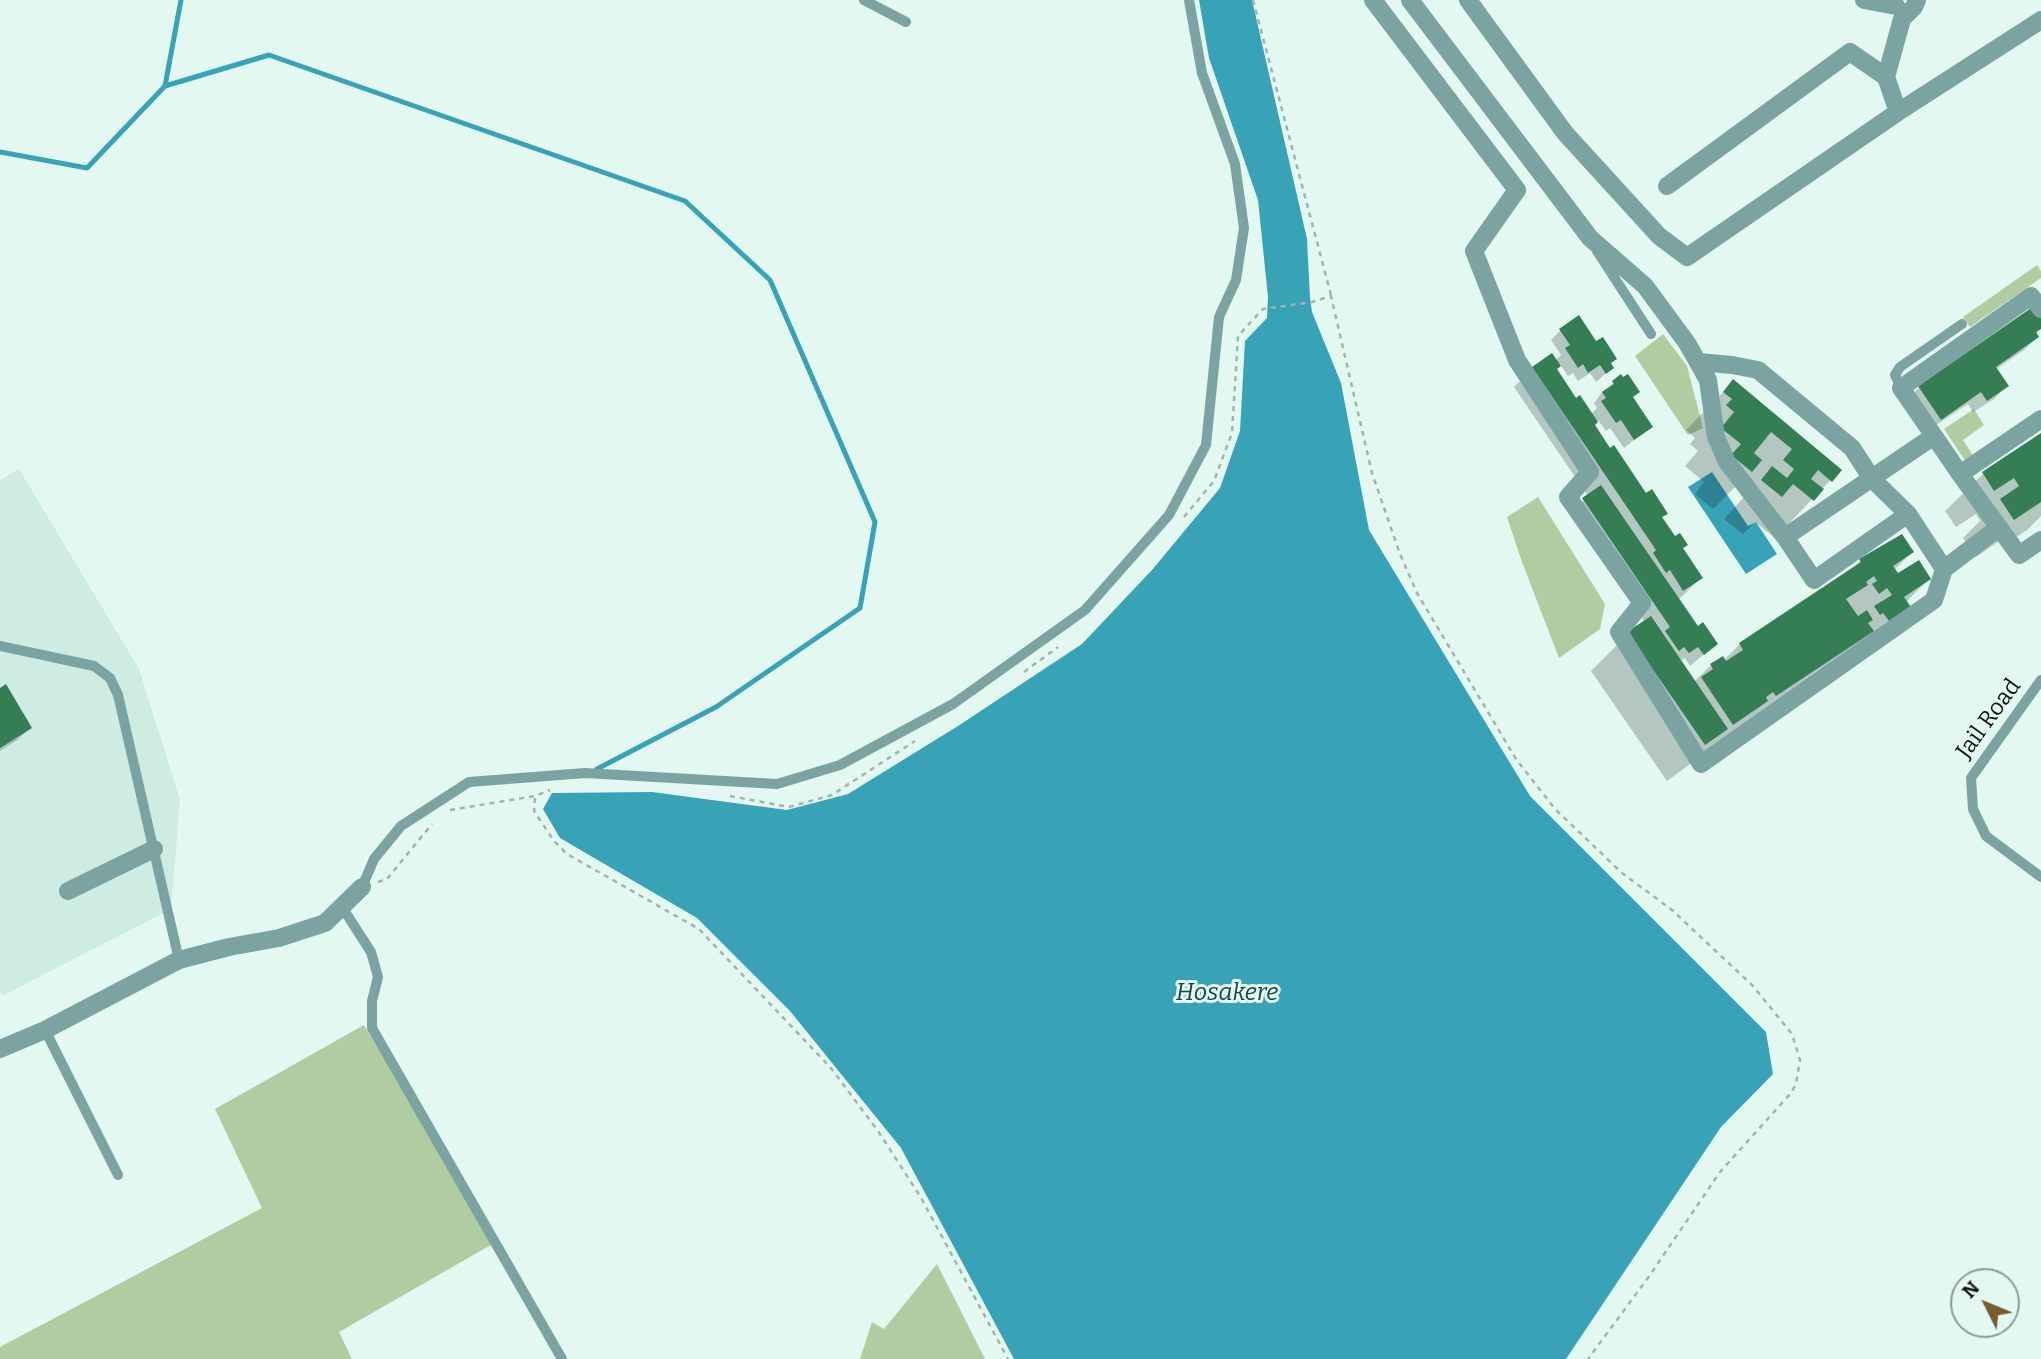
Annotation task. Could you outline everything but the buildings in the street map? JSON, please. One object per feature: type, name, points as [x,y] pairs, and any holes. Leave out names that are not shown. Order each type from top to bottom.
[{"type":"street","points":[[1373,0],[1517,190],[1475,251],[1517,360],[1590,472],[1568,497],[1642,603],[1619,632],[1701,764],[1934,600],[1944,569],[1998,528]]},
{"type":"street","points":[[1410,0],[1590,238],[1645,286],[1686,343],[1708,380],[1716,437],[1727,462],[1785,537],[1814,580],[1908,514]]},
{"type":"street","points":[[1468,0],[1565,133],[1658,236],[1687,257],[1898,111],[2041,20]]},
{"type":"street","points":[[1864,0],[1898,9],[1914,7],[1917,0]]},
{"type":"street","points":[[1898,9],[1886,76],[1898,111]]},
{"type":"street","points":[[1667,186],[1850,52],[1886,76]]},
{"type":"street","points":[[2041,309],[2031,296],[1901,388],[2019,555],[2041,540]]},
{"type":"street","points":[[1698,362],[1758,370],[1852,448],[1872,479],[1908,514],[1944,569]]},
{"type":"street","points":[[1960,474],[2041,419]]},
{"type":"street","points":[[1785,537],[1934,436]]},
{"type":"street","points":[[68,891],[154,849]]},
{"type":"street","points":[[0,1049],[44,1030],[179,960],[279,937],[325,923],[362,887]]},
{"type":"lane","points":[[864,0],[906,22]]},
{"type":"lane","points":[[362,887],[374,859],[401,826],[469,782],[585,772],[777,784],[840,765],[953,704],[1085,610],[1169,514],[1206,445],[1219,317],[1236,280],[1244,228],[1235,164],[1202,73],[1189,0]]},
{"type":"lane","points":[[1590,238],[1651,334]]},
{"type":"lane","points":[[1901,388],[1895,374],[1900,367],[1962,324]]},
{"type":"lane","points":[[0,646],[94,666],[110,678],[118,695],[179,960]]},
{"type":"lane","name":"Jail Road","points":[[2041,680],[1971,778],[1973,809],[1986,835],[2041,877]]},
{"type":"lane","points":[[342,907],[371,951],[378,977],[372,1000],[372,1028],[562,1359]]},
{"type":"lane","points":[[44,1030],[118,1175]]},
{"type":"path","points":[[1253,0],[1331,296],[1372,473],[1400,554],[1417,593],[1516,759],[1555,809],[1622,873],[1672,910],[1753,986],[1792,1034],[1796,1045],[1799,1071],[1791,1093],[1720,1172],[1650,1275],[1588,1359]]},
{"type":"path","points":[[1179,523],[1214,481],[1232,433],[1238,336],[1263,309],[1312,302],[1331,296]]},
{"type":"path","points":[[1016,677],[1064,643]]},
{"type":"path","points":[[731,796],[789,807],[832,795],[918,739]]},
{"type":"path","points":[[441,812],[562,789]]},
{"type":"path","points":[[535,796],[534,811],[554,841],[567,854],[699,929],[830,1068],[878,1131],[920,1196],[1008,1359]]},
{"type":"path","points":[[362,887],[387,878],[433,821]]},
{"type":"shaded area","points":[[19,469],[139,669],[180,800],[171,909],[2,996],[0,480]]},
{"type":"green space","points":[[2037,265],[2041,278],[1970,327],[1963,317]]},
{"type":"green space","points":[[1663,334],[1687,366],[1703,428],[1688,435],[1635,356]]},
{"type":"green space","points":[[1974,409],[1984,425],[1963,440],[1974,457],[1966,462],[1944,429]]},
{"type":"green space","points":[[1538,497],[1605,604],[1600,629],[1559,658],[1507,517]]},
{"type":"green space","points":[[364,1025],[496,1242],[339,1332],[352,1359],[0,1359],[0,1347],[262,1208],[215,1109]]},
{"type":"green space","points":[[937,1264],[985,1359],[860,1359],[872,1322],[884,1329]]},
{"type":"water","name":"Hosakere","points":[[1199,0],[1252,0],[1307,239],[1312,312],[1341,383],[1369,530],[1530,796],[1766,1032],[1773,1074],[1721,1127],[1566,1359],[1014,1359],[901,1148],[790,1011],[697,918],[560,838],[543,809],[552,793],[652,792],[787,810],[848,794],[958,726],[1082,644],[1152,570],[1220,488],[1240,431],[1245,341],[1267,318],[1268,297],[1258,200],[1209,58]]},
{"type":"water","points":[[1712,472],[1748,526],[1756,522],[1777,554],[1746,574],[1688,487]]},
{"type":"waterway","points":[[0,152],[87,168],[165,86],[181,0]]},
{"type":"waterway","points":[[165,86],[269,55],[685,201],[770,280],[875,522],[860,608],[716,707],[597,769]]}]
